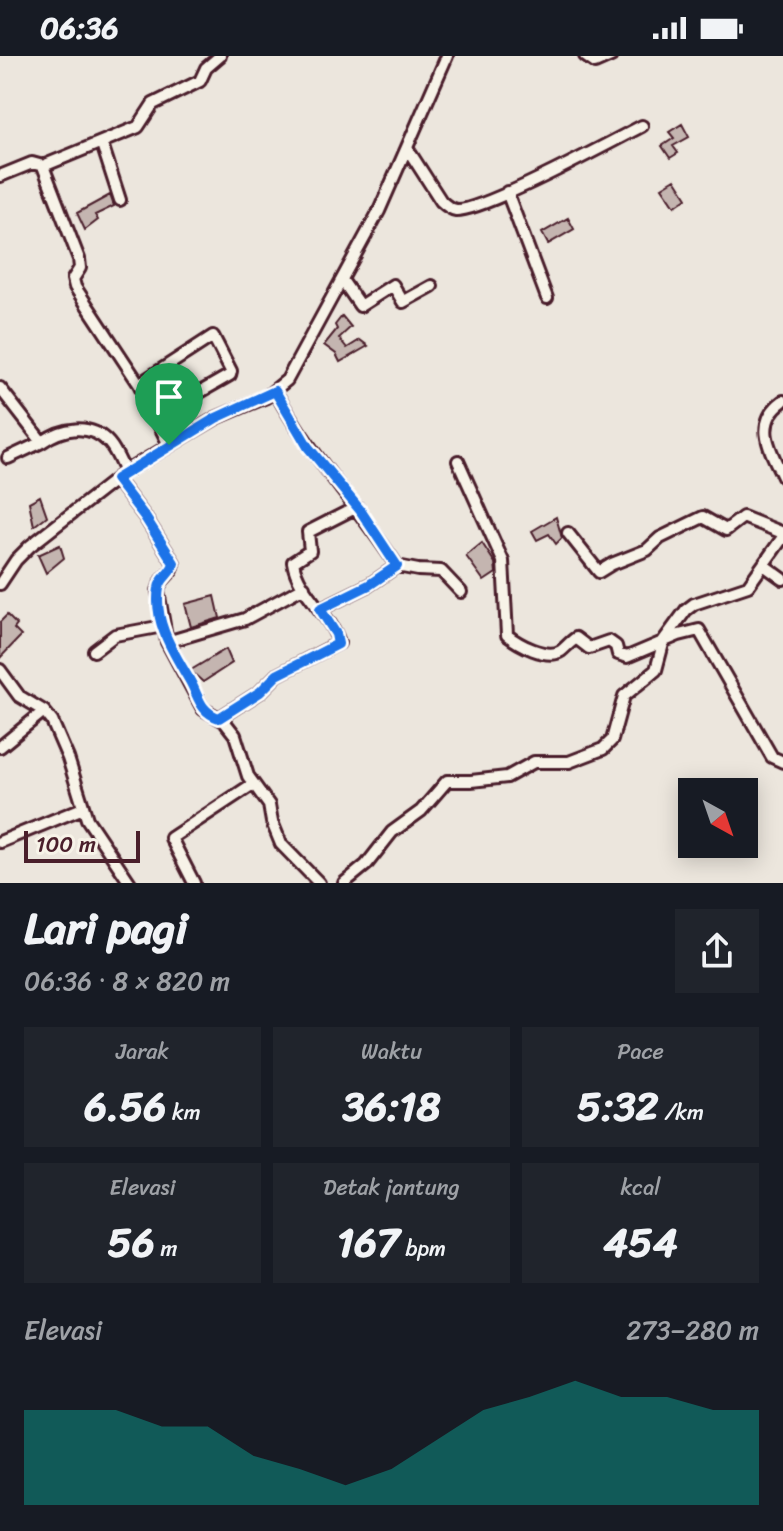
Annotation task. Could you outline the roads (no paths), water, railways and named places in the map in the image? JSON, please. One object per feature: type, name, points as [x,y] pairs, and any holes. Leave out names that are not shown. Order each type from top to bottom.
[{"type":"street","points":[[0,176],[32,163],[43,166],[138,127],[153,104],[200,81],[207,67],[220,56]]},
{"type":"street","points":[[0,584],[30,546],[120,475],[216,418],[275,391],[287,380],[379,211],[447,56]]},
{"type":"street","points":[[585,56],[595,63],[611,56]]},
{"type":"street","points":[[407,148],[448,208],[469,208],[642,126]]},
{"type":"street","points":[[102,144],[120,200]]},
{"type":"street","points":[[43,166],[79,259],[80,268],[73,279],[75,287],[139,384],[169,445]]},
{"type":"street","points":[[507,192],[547,298]]},
{"type":"street","points":[[342,280],[360,306],[393,285],[403,302],[432,286]]},
{"type":"street","points":[[139,384],[213,336],[231,371],[230,375],[181,403]]},
{"type":"street","points":[[1,391],[42,442]]},
{"type":"street","points":[[275,391],[308,447],[357,507],[397,566]]},
{"type":"street","points":[[783,401],[770,412],[766,428],[783,477]]},
{"type":"street","points":[[8,458],[67,429],[99,436],[112,447],[120,475],[174,563],[158,591],[167,642],[203,709],[228,725],[240,743],[246,770],[269,805],[281,844],[319,883]]},
{"type":"street","points":[[458,461],[503,561],[507,635],[538,651],[557,653],[576,638],[589,648],[609,641],[616,646],[618,654],[627,657],[664,640],[699,630],[772,757],[783,762]]},
{"type":"street","points":[[219,718],[260,692],[277,675],[339,643],[304,587],[293,562],[310,551],[308,532],[357,507]]},
{"type":"street","points":[[344,883],[366,865],[392,832],[421,811],[447,781],[507,777],[529,763],[566,763],[603,749],[612,740],[624,696],[656,670],[664,640],[689,607],[742,590],[753,582],[783,535],[743,517],[726,530],[703,517],[661,538],[647,550],[599,572],[568,533]]},
{"type":"street","points":[[320,609],[369,585],[397,566],[441,571],[461,592]]},
{"type":"street","points":[[765,566],[783,579]]},
{"type":"street","points":[[167,642],[245,619],[304,587]]},
{"type":"street","points":[[94,651],[115,635],[163,626]]},
{"type":"street","points":[[0,670],[19,696],[44,711],[68,758],[87,819],[130,883]]},
{"type":"street","points":[[0,747],[44,711]]},
{"type":"street","points":[[194,883],[171,838],[253,784]]},
{"type":"street","points":[[0,842],[83,808]]}]
